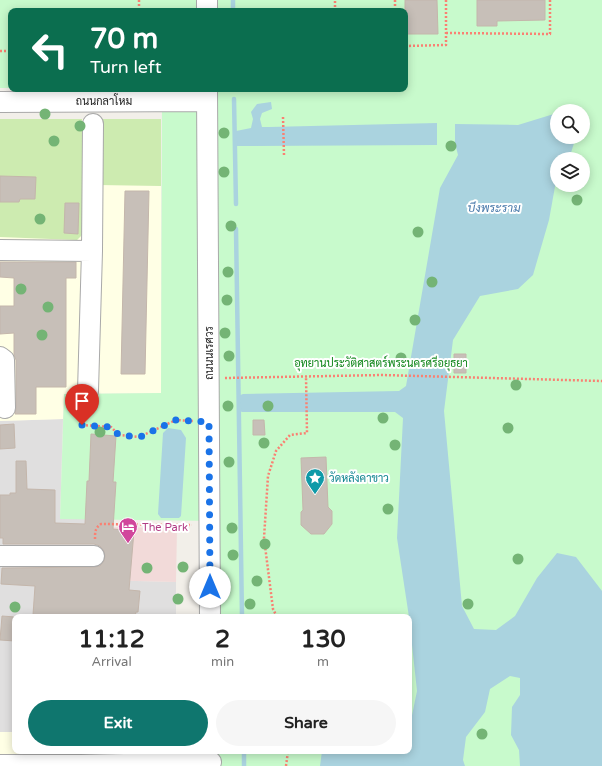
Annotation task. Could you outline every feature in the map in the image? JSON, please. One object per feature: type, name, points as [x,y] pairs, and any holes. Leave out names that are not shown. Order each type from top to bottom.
[{"type":"street","name":"ถนนกลาโหม","points":[[0,102],[207,95]]},
{"type":"street","name":"ถนนนเรศวร","points":[[207,95],[210,614]]},
{"type":"street","points":[[88,391],[92,251],[93,124]]},
{"type":"street","points":[[0,250],[92,251]]},
{"type":"street","points":[[0,357],[4,360],[5,408]]},
{"type":"street","points":[[0,556],[94,556]]},
{"type":"street","points":[[4,765],[137,765],[211,760]]},
{"type":"path","points":[[408,46],[446,45],[446,0]]},
{"type":"path","points":[[446,33],[550,34],[550,0]]},
{"type":"path","points":[[283,117],[284,155]]},
{"type":"path","points":[[231,378],[382,375],[602,381]]},
{"type":"path","points":[[276,614],[273,609],[264,538],[268,476],[276,451],[290,435],[307,433],[306,376]]},
{"type":"path","points":[[82,425],[110,427],[119,435],[140,437],[176,420],[209,422]]},
{"type":"path","points":[[94,556],[95,531],[101,524],[210,525]]},
{"type":"path","points":[[286,766],[288,754]]},
{"type":"shaded area","points":[[0,119],[161,119],[161,393],[64,394],[63,419],[0,421]]},
{"type":"shaded area","points":[[63,419],[60,519],[100,519],[98,580],[176,582],[176,614],[12,614],[12,732],[0,732],[0,421]]},
{"type":"shaded area","points":[[100,527],[177,528],[176,582],[98,580]]},
{"type":"shaded area","points":[[0,732],[12,732],[12,754],[172,754],[172,766],[0,766]]},
{"type":"green space","name":"อุทยานประวัติศาสตร์พระนครศรีอยุธยา","points":[[0,0],[602,0],[602,766],[218,766],[218,754],[412,754],[412,614],[217,614],[216,521],[60,519],[64,394],[161,393],[162,92],[408,92],[408,8],[8,8],[8,88],[0,88]]},
{"type":"green space","points":[[0,119],[82,119],[82,235],[77,240],[0,237]]},
{"type":"green space","points":[[98,119],[161,119],[161,186],[98,185]]},
{"type":"water","points":[[271,102],[272,109],[262,113],[260,119],[262,127],[437,123],[437,145],[236,146],[236,131],[251,128],[253,119],[251,112],[257,104]]},
{"type":"water","name":"บึงพระราม","points":[[550,115],[550,144],[574,144],[571,152],[550,152],[550,192],[554,192],[549,220],[533,275],[518,289],[480,296],[453,340],[444,411],[462,606],[474,629],[496,630],[515,616],[537,578],[557,553],[576,557],[602,591],[602,766],[520,766],[519,750],[511,735],[512,707],[520,695],[520,678],[510,676],[490,689],[485,712],[466,737],[463,760],[465,766],[320,766],[322,754],[412,754],[412,715],[417,691],[412,645],[412,614],[409,614],[397,538],[403,418],[395,412],[242,412],[238,410],[238,396],[243,394],[399,391],[406,386],[440,188],[458,155],[455,143],[455,124],[518,125]]},
{"type":"water","points":[[168,428],[181,430],[186,438],[181,516],[179,518],[161,518],[158,514],[163,433]]},
{"type":"building","points":[[405,0],[437,0],[438,34],[408,34],[408,8],[405,8]]},
{"type":"building","points":[[477,0],[545,0],[545,20],[497,21],[497,26],[477,26]]},
{"type":"building","points":[[0,176],[36,177],[35,199],[20,199],[19,202],[0,202]]},
{"type":"building","points":[[125,191],[149,191],[145,374],[121,374]]},
{"type":"building","points":[[65,203],[79,203],[78,234],[64,233]]},
{"type":"building","points":[[0,262],[76,262],[76,278],[66,278],[66,387],[36,387],[36,414],[15,414],[16,360],[14,355],[14,333],[0,334],[0,306],[14,306],[14,278],[0,277]]},
{"type":"building","points":[[454,354],[466,354],[466,373],[454,373]]},
{"type":"building","points":[[253,420],[264,420],[265,435],[253,435]]},
{"type":"building","points":[[14,424],[15,448],[0,449],[0,425]]},
{"type":"building","points":[[91,434],[116,436],[113,482],[116,482],[113,529],[134,531],[129,590],[140,591],[138,612],[136,612],[136,614],[33,614],[35,586],[1,584],[2,568],[100,566],[104,561],[104,551],[100,546],[94,544],[3,544],[3,538],[0,538],[0,495],[10,495],[10,493],[16,493],[16,461],[26,461],[27,489],[55,490],[55,523],[85,524],[87,481],[89,481]]},
{"type":"building","points":[[326,457],[328,507],[332,511],[332,524],[324,534],[311,534],[301,525],[301,512],[303,510],[301,458]]},
{"type":"building","points":[[2,616],[12,617],[12,641],[0,640]]},
{"type":"waterway","points":[[233,0],[233,8]]},
{"type":"waterway","points":[[234,99],[236,204]]},
{"type":"waterway","points":[[236,229],[242,614]]},
{"type":"waterway","points":[[244,754],[244,766]]},
{"type":"place","name":"วัดหลังคาขาว","points":[[315,495]]},
{"type":"place","name":"The Park","points":[[128,544]]},
{"type":"route","points":[[82,425],[110,427],[119,435],[140,437],[176,420],[209,422],[210,587]]}]
